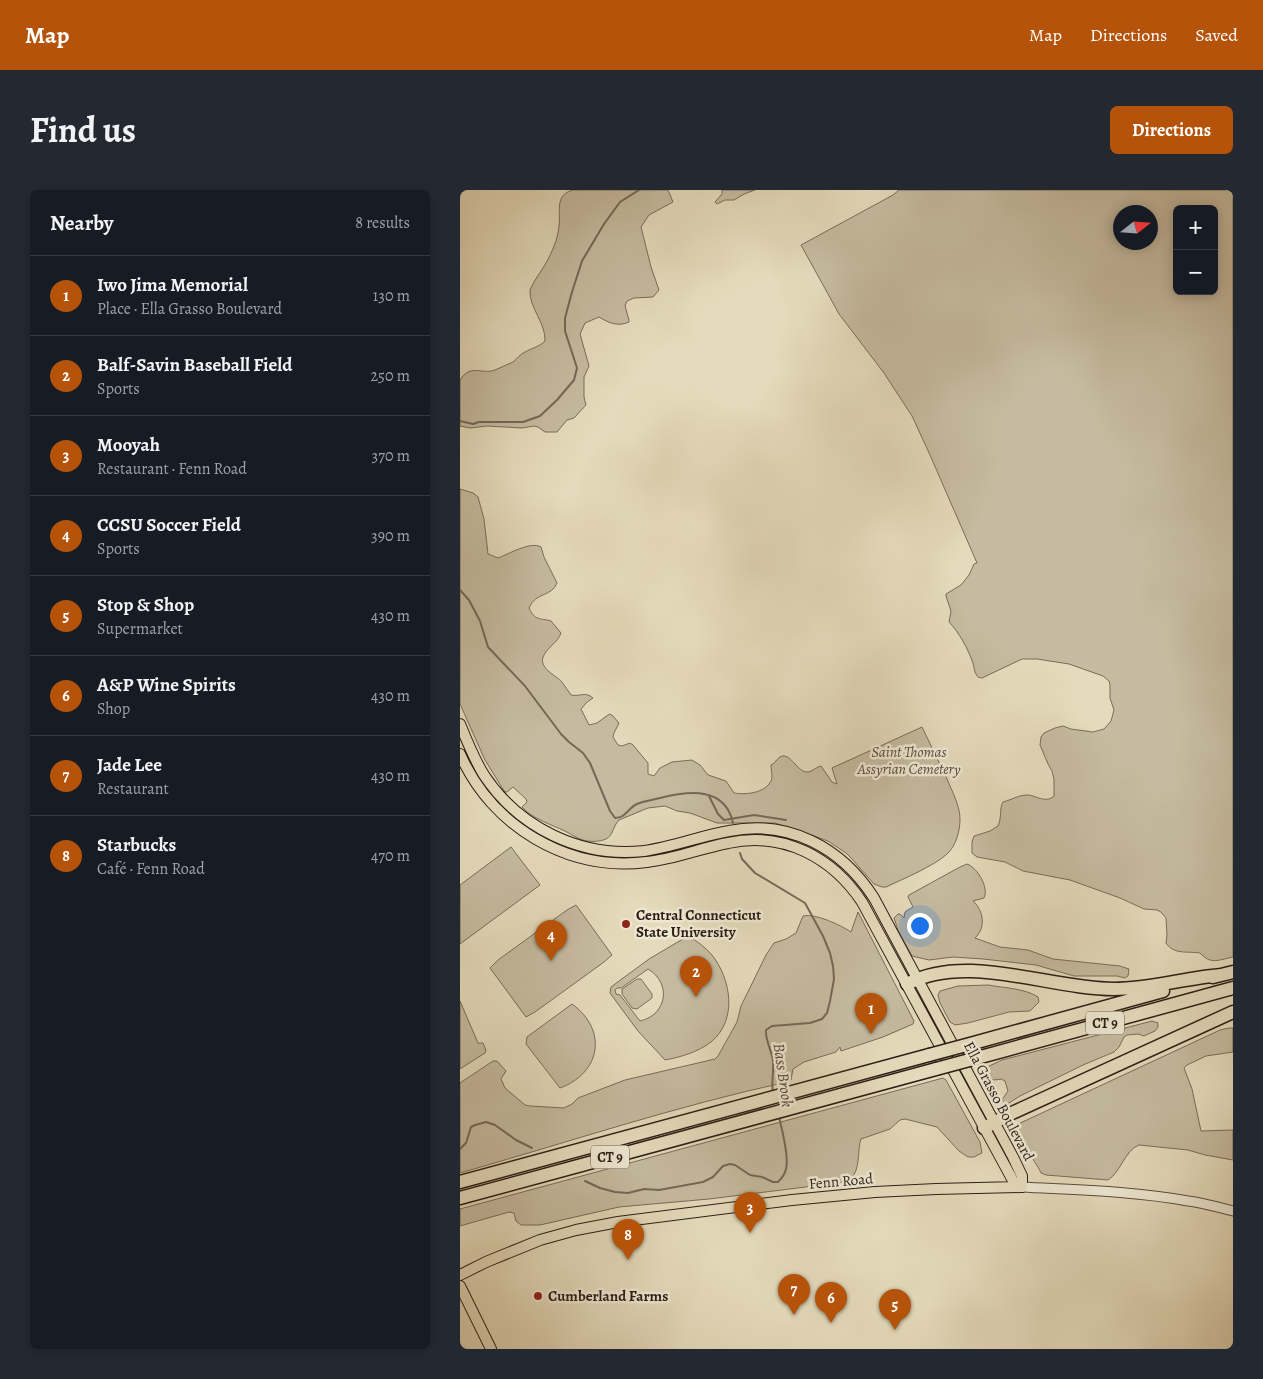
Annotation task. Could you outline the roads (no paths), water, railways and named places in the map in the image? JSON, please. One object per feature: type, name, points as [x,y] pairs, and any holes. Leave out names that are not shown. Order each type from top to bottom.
[{"type":"highway","points":[[912,981],[938,973],[963,971],[984,972],[1082,987],[1113,989],[1144,987],[1227,974]]},
{"type":"highway","name":"CT 9","points":[[460,1182],[1227,974]]},
{"type":"highway","name":"CT 9","points":[[460,1198],[1233,988]]},
{"type":"highway","points":[[989,1125],[1233,1012]]},
{"type":"main road","name":"Ella Grasso Boulevard","points":[[460,724],[478,765],[508,805],[525,819],[551,835],[580,846],[619,852],[651,850],[734,830],[766,829],[786,832],[811,841],[832,853],[848,866],[874,898],[912,981],[989,1125],[1021,1174],[1022,1187]]},
{"type":"main road","name":"Ella Grasso Boulevard","points":[[460,754],[476,784],[498,811],[526,834],[557,850],[588,860],[621,863],[653,861],[735,841],[764,840],[784,843],[804,851],[827,864],[844,879],[864,904],[912,981]]},
{"type":"main road","points":[[764,840],[766,829]]},
{"type":"main road","points":[[691,840],[694,852]]},
{"type":"main road","name":"Fenn Road","points":[[460,1275],[540,1240],[611,1223],[776,1202],[875,1192],[1022,1187]]},
{"type":"main road","points":[[460,1286],[491,1349]]},
{"type":"street","name":"Fenn Road","points":[[1022,1187],[1090,1190],[1141,1195],[1188,1201],[1233,1210]]},
{"type":"waterway","points":[[460,421],[473,424],[479,422],[523,422],[540,416],[574,380],[577,368],[565,331],[565,318],[582,261],[604,224],[620,202],[639,190]]},
{"type":"waterway","points":[[460,590],[469,600],[480,621],[488,647],[525,686],[561,734],[583,753],[590,763],[610,811],[615,818],[619,818],[640,803],[693,793],[714,797],[722,802],[729,811],[733,823]]},
{"type":"waterway","points":[[709,796],[718,814],[724,820],[754,815],[786,820]]},
{"type":"waterway","name":"Bass Brook","points":[[740,853],[742,859],[755,873],[805,903],[823,936],[833,966],[834,979],[830,1001],[827,1013],[822,1019],[810,1023],[772,1026],[766,1030],[773,1061],[773,1093]]},
{"type":"waterway","name":"Bass Brook","points":[[585,1181],[615,1192],[628,1193],[644,1189],[659,1190],[703,1182],[713,1177],[723,1166],[730,1164],[735,1165],[750,1175],[778,1182],[785,1173],[787,1164],[785,1143],[779,1117]]},
{"type":"waterway","name":"Bass Brook","points":[[460,1149],[466,1143],[471,1127],[486,1122],[495,1125],[516,1140],[532,1148]]},
{"type":"place","name":"Central Connecticut State University","points":[[626,924]]},
{"type":"place","name":"CCSU Soccer Field","points":[[551,961]]},
{"type":"place","name":"Balf-Savin Baseball Field","points":[[696,997]]},
{"type":"place","name":"Iwo Jima Memorial","points":[[871,1034]]},
{"type":"place","name":"Mooyah","points":[[750,1233]]},
{"type":"place","name":"Starbucks","points":[[628,1260]]},
{"type":"place","name":"Cumberland Farms","points":[[538,1296]]},
{"type":"place","name":"Jade Lee","points":[[794,1315]]},
{"type":"place","name":"A&P Wine Spirits","points":[[831,1323]]},
{"type":"place","name":"Stop & Shop","points":[[895,1330]]},
{"type":"park label","name":"Saint Thomas Assyrian Cemetery","points":[[909,760]]}]
